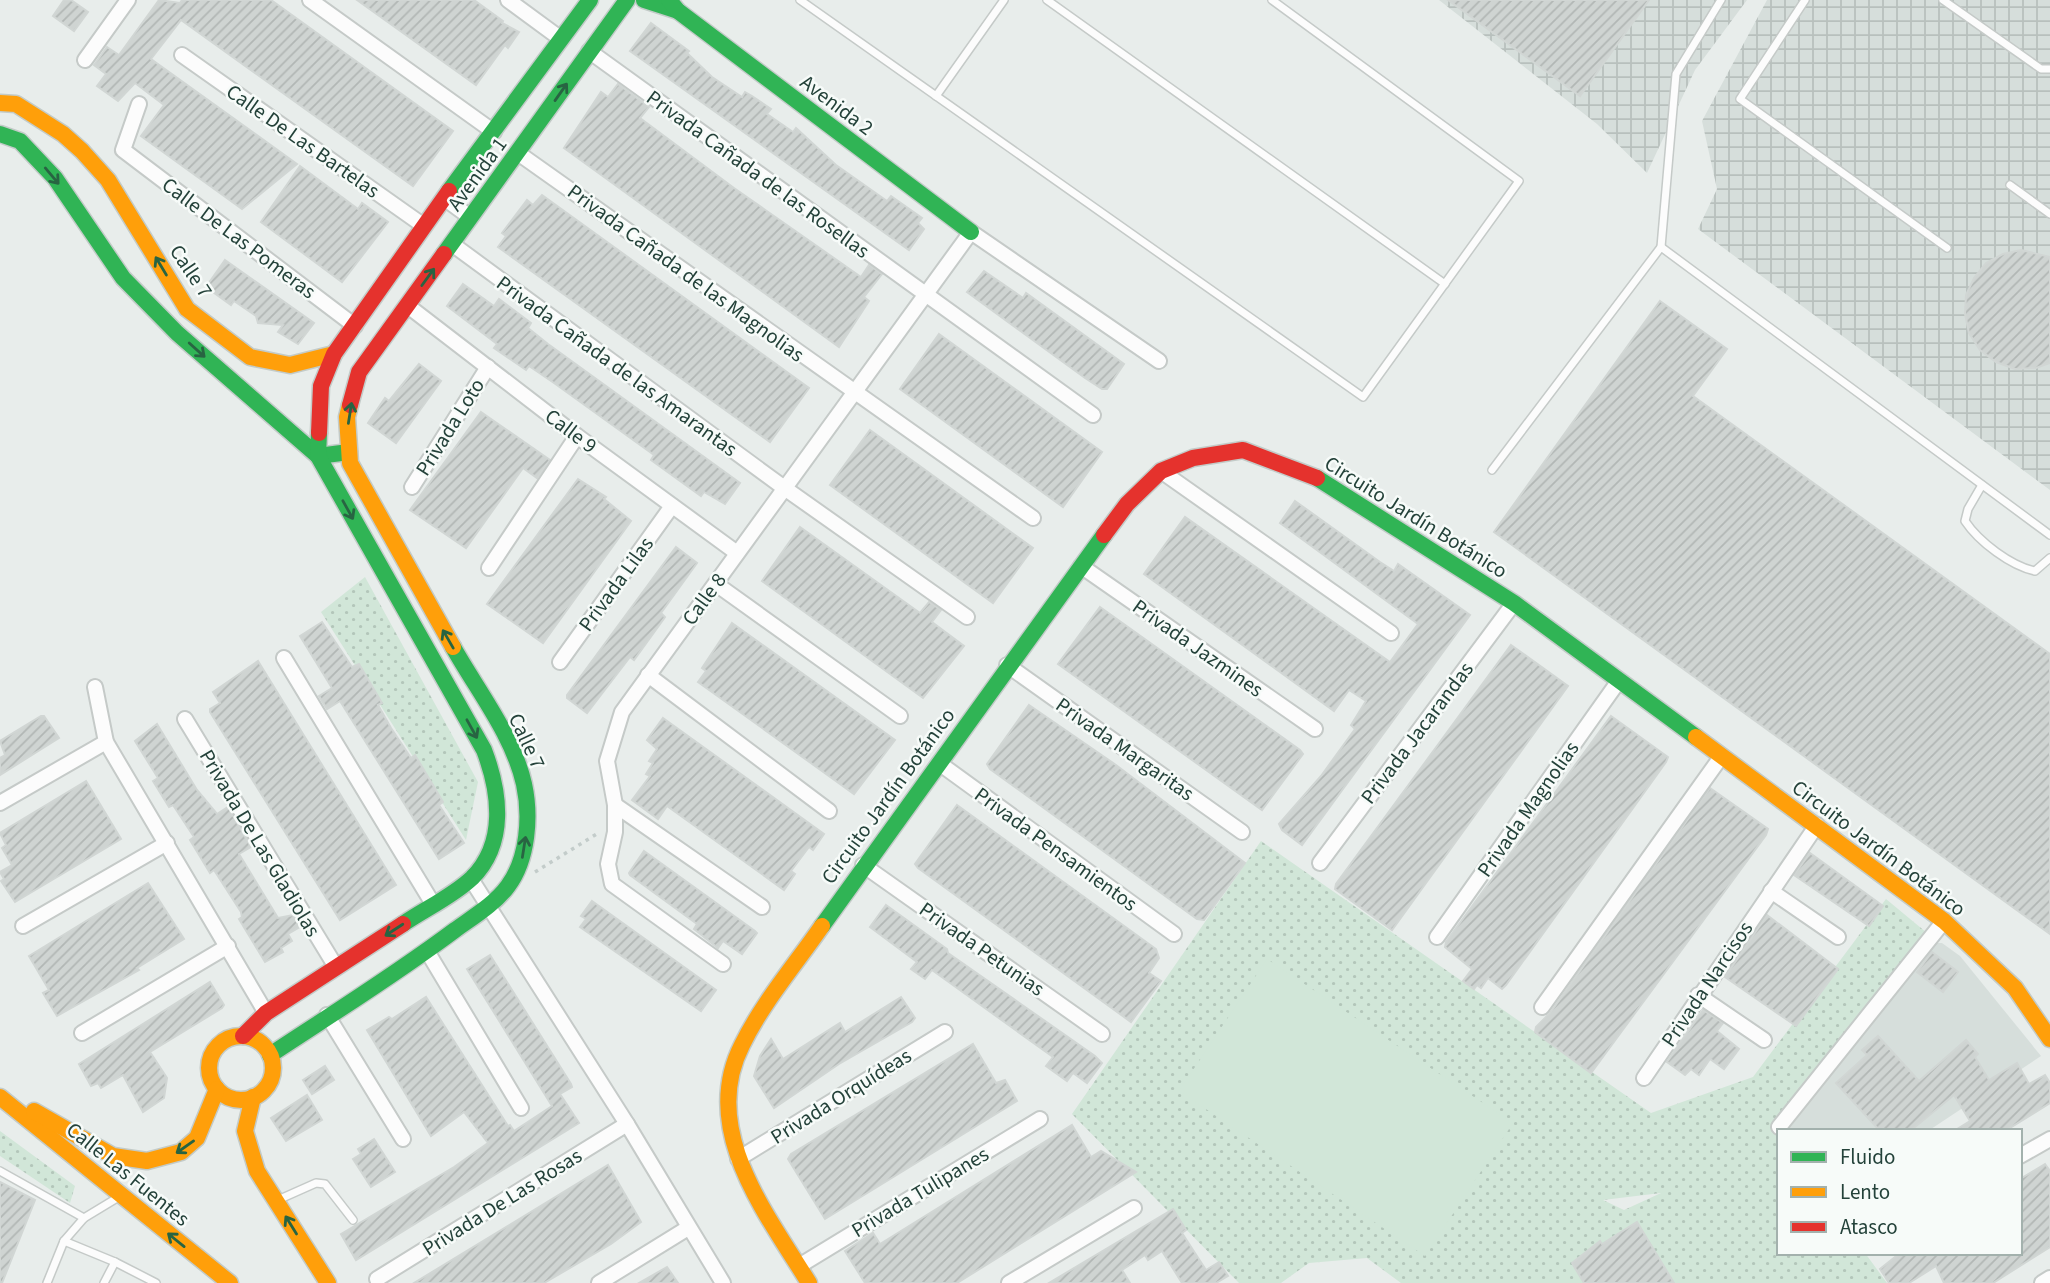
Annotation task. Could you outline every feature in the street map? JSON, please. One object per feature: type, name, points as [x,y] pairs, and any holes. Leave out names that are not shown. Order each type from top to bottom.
[{"type":"main road","name":"Avenida 1","points":[[334,354],[444,198],[590,0]]},
{"type":"main road","name":"Avenida 1","points":[[359,372],[628,0]]},
{"type":"main road","name":"Avenida 2","points":[[644,0],[674,6],[971,232]]},
{"type":"main road","name":"Calle 7","points":[[0,103],[16,104],[62,134],[82,151],[108,180],[187,309],[250,356],[290,365],[334,354]]},
{"type":"main road","name":"Calle 7","points":[[0,134],[20,141],[55,178],[123,278],[177,333],[318,456],[495,775],[499,825],[485,864],[471,879]]},
{"type":"main road","points":[[334,354],[321,386],[318,456],[349,452]]},
{"type":"main road","name":"Calle 7","points":[[270,1055],[427,951],[490,904],[508,886],[522,860],[527,811],[524,783],[514,752],[378,518],[350,463],[347,417],[359,372]]},
{"type":"main road","name":"Circuito Jardín Botánico","points":[[809,1283],[738,1159],[728,1124],[727,1088],[738,1049],[863,865],[1127,504],[1161,471],[1193,458],[1243,450],[1301,471],[1514,603],[1944,921],[2015,988],[2050,1039]]},
{"type":"main road","points":[[243,1036],[259,1042],[270,1055],[271,1076],[262,1091],[253,1097],[236,1099],[217,1089],[209,1068],[212,1052],[219,1043],[243,1036],[266,1013],[471,879]]},
{"type":"main road","points":[[0,1092],[113,1156],[147,1161],[181,1152],[197,1138],[217,1089]]},
{"type":"main road","name":"Calle Las Fuentes","points":[[0,1097],[230,1283]]},
{"type":"main road","points":[[253,1097],[245,1131],[257,1171],[328,1283]]},
{"type":"street","points":[[85,60],[128,0]]},
{"type":"street","points":[[310,0],[494,132]]},
{"type":"street","points":[[508,0],[561,39]]},
{"type":"street","name":"Privada Cañada de las Rosellas","points":[[589,51],[926,297],[1093,415]]},
{"type":"street","name":"Calle De Las Bartelas","points":[[181,55],[424,226]]},
{"type":"street","name":"Calle De Las Pomeras","points":[[139,104],[123,150],[355,326]]},
{"type":"street","name":"Privada Cañada de las Magnolias","points":[[518,153],[1033,518]]},
{"type":"street","points":[[444,198],[470,218]]},
{"type":"street","points":[[971,232],[1159,361]]},
{"type":"street","name":"Calle 8","points":[[723,964],[617,890],[608,871],[615,832],[615,805],[607,769],[608,752],[622,712],[971,232]]},
{"type":"street","name":"Privada Cañada de las Amarantas","points":[[452,244],[783,488],[967,617]]},
{"type":"street","name":"Calle 9","points":[[408,306],[577,436],[737,553]]},
{"type":"street","name":"Privada Loto","points":[[412,486],[488,367]]},
{"type":"street","points":[[489,568],[577,436]]},
{"type":"street","points":[[1161,471],[1391,633]]},
{"type":"street","name":"Privada Lilas","points":[[560,662],[672,506]]},
{"type":"street","name":"Privada Jazmines","points":[[1081,566],[1315,729]]},
{"type":"street","points":[[716,584],[900,716]]},
{"type":"street","name":"Privada Jacarandas","points":[[1320,863],[1514,603]]},
{"type":"street","points":[[284,658],[433,904]]},
{"type":"street","name":"Privada Margaritas","points":[[1007,665],[1242,832]]},
{"type":"street","points":[[648,675],[829,811]]},
{"type":"street","name":"Privada Magnolias","points":[[1437,937],[1619,682]]},
{"type":"street","points":[[95,687],[106,742],[266,1013]]},
{"type":"street","name":"Privada De Las Gladiolas","points":[[185,719],[335,967]]},
{"type":"street","points":[[0,803],[106,742]]},
{"type":"street","points":[[1542,1007],[1721,757]]},
{"type":"street","name":"Privada Pensamientos","points":[[939,763],[1174,934]]},
{"type":"street","points":[[615,805],[762,907]]},
{"type":"street","name":"Privada Narcisos","points":[[1644,1078],[1698,995],[1817,825]]},
{"type":"street","points":[[23,926],[167,843]]},
{"type":"street","name":"Privada Petunias","points":[[863,865],[1102,1034]]},
{"type":"street","points":[[471,879],[490,904],[723,1283]]},
{"type":"street","points":[[1771,891],[1838,937]]},
{"type":"street","points":[[1779,1127],[1944,921]]},
{"type":"street","points":[[82,1033],[228,946]]},
{"type":"street","points":[[427,951],[521,1108]]},
{"type":"street","points":[[1698,995],[1764,1040]]},
{"type":"street","points":[[327,1015],[403,1139]]},
{"type":"street","name":"Privada Orquídeas","points":[[738,1159],[944,1032]]},
{"type":"street","name":"Privada Tulipanes","points":[[799,1266],[1040,1119]]},
{"type":"street","name":"Privada De Las Rosas","points":[[377,1279],[627,1125]]},
{"type":"street","points":[[2022,1155],[2050,1139]]},
{"type":"street","points":[[1009,1283],[1134,1208]]},
{"type":"street","points":[[599,1283],[688,1228]]},
{"type":"street","points":[[2042,1283],[2050,1278]]},
{"type":"lane","points":[[800,0],[1363,397],[1519,181],[1272,0]]},
{"type":"lane","points":[[936,96],[1004,0]]},
{"type":"lane","points":[[1047,0],[1445,284]]},
{"type":"lane","points":[[1492,470],[1661,247],[1676,74],[1721,0]]},
{"type":"lane","points":[[1805,0],[1741,99],[1947,248]]},
{"type":"lane","points":[[1944,0],[2041,69],[2050,69]]},
{"type":"lane","points":[[2010,185],[2050,214]]},
{"type":"lane","points":[[1661,247],[2050,535]]},
{"type":"lane","points":[[1982,485],[1968,509],[1965,521],[1973,533],[2024,569],[2035,571],[2050,558]]},
{"type":"lane","points":[[0,1171],[84,1218]]},
{"type":"lane","points":[[276,1201],[316,1183],[325,1184],[353,1220]]},
{"type":"lane","points":[[47,1283],[64,1241],[84,1218],[122,1196]]},
{"type":"lane","points":[[64,1241],[156,1283]]},
{"type":"lane","points":[[104,1283],[114,1262]]},
{"type":"path","points":[[508,886],[546,867],[597,834],[615,832]]},
{"type":"shaded area","points":[[1439,0],[1747,0],[1695,70],[1647,173],[1597,124]]},
{"type":"shaded area","points":[[1767,0],[2050,0],[2050,490],[1698,229],[1717,189],[1702,121]]},
{"type":"shaded area","points":[[1936,943],[1942,943],[1960,956],[2041,1056],[1931,1129],[1789,1129]]},
{"type":"green space","points":[[365,577],[478,782],[466,840],[321,612]]},
{"type":"green space","points":[[1261,841],[1651,1113],[1753,1077],[1886,899],[1927,933],[1787,1129],[1777,1129],[1777,1255],[1866,1255],[1887,1283],[1401,1283],[1367,1258],[1309,1263],[1281,1283],[1239,1283],[1072,1114]],"holes":[[[1661,1193],[1624,1210],[1603,1200]]]},
{"type":"green space","points":[[1267,959],[1513,1123],[1425,1256],[1179,1091]]},
{"type":"green space","points":[[0,1131],[75,1186],[70,1203],[0,1156]]},
{"type":"building","points":[[64,0],[71,0],[88,12],[74,31],[53,16]]},
{"type":"building","points":[[159,0],[180,3],[182,0],[271,0],[453,131],[413,186],[181,20],[151,59],[297,164],[242,209],[141,136],[164,105],[135,83],[118,101],[97,86],[106,74],[94,65],[107,47],[119,55]]},
{"type":"building","points":[[357,0],[474,0],[503,21],[502,23],[519,32],[508,48],[505,45],[476,85]]},
{"type":"building","points":[[1448,0],[1649,0],[1580,96]]},
{"type":"building","points":[[651,23],[689,51],[687,53],[712,77],[742,97],[745,92],[752,96],[771,109],[767,114],[793,132],[796,128],[836,165],[887,201],[891,196],[922,218],[918,223],[924,229],[909,250],[630,51]]},
{"type":"building","points":[[618,84],[649,107],[640,118],[734,188],[861,277],[869,265],[882,274],[864,297],[869,301],[839,347],[564,148],[601,92],[608,97]]},
{"type":"building","points":[[300,166],[358,209],[362,203],[388,222],[342,282],[261,222]]},
{"type":"building","points":[[542,195],[809,388],[770,442],[498,247],[506,236],[502,233],[527,200],[533,205]]},
{"type":"building","points":[[2021,250],[2050,257],[2050,363],[2036,368],[2015,369],[1996,362],[1980,350],[1969,333],[1965,314],[1966,295],[1974,278],[1986,263],[2003,254]]},
{"type":"building","points":[[225,260],[314,323],[298,344],[278,332],[283,325],[258,323],[256,316],[234,301],[231,305],[206,287]]},
{"type":"building","points":[[984,271],[1023,298],[1026,293],[1124,364],[1107,389],[1102,389],[1085,378],[967,292]]},
{"type":"building","points":[[463,284],[494,306],[499,299],[531,323],[528,328],[548,344],[740,483],[725,504],[704,492],[701,496],[651,460],[654,455],[554,383],[529,366],[526,370],[494,348],[497,344],[447,306]]},
{"type":"building","points":[[1660,301],[1727,349],[1693,396],[2050,654],[2050,934],[1494,532]]},
{"type":"building","points":[[939,334],[1102,452],[1063,507],[900,389]]},
{"type":"building","points":[[419,364],[441,381],[396,443],[368,423],[385,398],[389,401]]},
{"type":"building","points":[[481,412],[550,460],[537,478],[523,468],[466,548],[410,510]]},
{"type":"building","points":[[870,430],[1033,548],[993,603],[830,485]]},
{"type":"building","points":[[578,479],[606,497],[604,499],[631,521],[543,643],[487,604]]},
{"type":"building","points":[[1295,501],[1380,562],[1394,571],[1398,564],[1470,615],[1302,845],[1282,830],[1279,824],[1321,776],[1355,729],[1351,725],[1366,701],[1349,690],[1334,711],[1144,574],[1185,517],[1390,662],[1418,624],[1280,523]]},
{"type":"building","points":[[800,527],[920,613],[929,602],[941,610],[932,622],[964,646],[923,698],[762,581]]},
{"type":"building","points":[[676,547],[697,563],[661,613],[665,617],[634,660],[630,657],[587,713],[567,698],[567,695]]},
{"type":"building","points":[[1100,607],[1300,750],[1303,754],[1262,810],[1058,664]]},
{"type":"building","points":[[322,622],[352,667],[359,664],[382,703],[378,705],[391,728],[411,758],[415,755],[443,802],[439,805],[464,843],[439,859],[340,701],[327,709],[319,696],[332,688],[300,636]]},
{"type":"building","points":[[732,623],[895,740],[854,794],[698,682],[706,671],[702,668]]},
{"type":"building","points":[[1511,645],[1568,686],[1392,930],[1335,889],[1336,884]]},
{"type":"building","points":[[258,661],[396,885],[340,920],[210,712],[210,709],[220,703],[213,692]]},
{"type":"building","points":[[1029,705],[1116,765],[1245,863],[1204,920],[1197,919],[990,769],[987,764]]},
{"type":"building","points":[[44,716],[59,738],[0,775],[0,758],[5,755],[0,741]]},
{"type":"building","points":[[1611,716],[1668,757],[1666,762],[1506,985],[1502,989],[1488,978],[1481,988],[1477,985],[1474,989],[1463,981],[1472,969],[1445,947],[1446,942]]},
{"type":"building","points":[[663,718],[824,834],[813,850],[809,847],[791,871],[795,874],[784,890],[667,806],[658,819],[632,800],[650,776],[646,774],[653,763],[649,761],[657,749],[647,740]]},
{"type":"building","points":[[157,724],[197,790],[217,814],[228,807],[251,847],[239,854],[278,918],[293,915],[300,927],[288,934],[292,941],[281,948],[283,952],[265,962],[239,919],[242,917],[241,912],[214,870],[210,873],[190,840],[194,837],[173,805],[169,807],[153,781],[158,778],[135,741]]},
{"type":"building","points":[[86,781],[121,839],[15,902],[1,881],[4,879],[0,872],[12,865],[2,848],[6,845],[0,833]]},
{"type":"building","points":[[1710,788],[1768,829],[1766,835],[1591,1073],[1535,1032],[1536,1027],[1550,1013]]},
{"type":"building","points":[[957,805],[1156,949],[1159,958],[1149,973],[1161,981],[1131,1022],[918,868],[915,864]]},
{"type":"building","points":[[644,851],[757,933],[742,954],[723,941],[718,948],[694,929],[697,924],[630,875]]},
{"type":"building","points":[[1810,853],[1883,906],[1869,926],[1794,875]]},
{"type":"building","points":[[148,883],[184,939],[137,968],[139,970],[57,1016],[43,993],[49,990],[29,956]]},
{"type":"building","points":[[592,901],[716,990],[701,1011],[580,927],[586,919],[581,916]]},
{"type":"building","points":[[886,905],[947,949],[948,953],[1095,1056],[1102,1063],[1087,1083],[1073,1073],[1067,1081],[1046,1066],[1053,1057],[932,970],[925,979],[911,969],[917,962],[870,927]]},
{"type":"building","points":[[1767,915],[1838,969],[1796,1026],[1725,977]]},
{"type":"building","points":[[1932,952],[1958,972],[1943,992],[1917,972]]},
{"type":"building","points":[[490,955],[571,1084],[572,1087],[560,1094],[579,1123],[356,1260],[341,1234],[454,1167],[488,1143],[464,1112],[431,1136],[367,1030],[389,1017],[392,1019],[426,997],[508,1126],[514,1131],[552,1106],[467,969]]},
{"type":"building","points":[[210,982],[224,1005],[222,1008],[150,1052],[167,1078],[164,1098],[143,1112],[123,1075],[101,1088],[98,1083],[91,1086],[79,1064]]},
{"type":"building","points":[[901,997],[915,1018],[912,1022],[839,1064],[774,1108],[754,1076],[760,1056],[771,1039],[783,1059],[840,1023],[845,1032]]},
{"type":"building","points":[[1703,1010],[1723,1023],[1717,1031],[1739,1049],[1724,1069],[1710,1059],[1699,1075],[1691,1069],[1685,1075],[1667,1062]]},
{"type":"building","points":[[1878,1036],[1919,1081],[1966,1040],[1978,1054],[1975,1057],[1989,1080],[2017,1063],[2029,1084],[2045,1075],[2050,1083],[2050,1103],[2008,1129],[1957,1129],[1970,1121],[1954,1095],[1912,1129],[1878,1129],[1836,1083],[1867,1055],[1862,1050]]},
{"type":"building","points":[[973,1044],[996,1083],[1005,1080],[1017,1101],[825,1219],[788,1159],[791,1154]]},
{"type":"building","points":[[325,1066],[334,1080],[312,1094],[303,1080]]},
{"type":"building","points":[[307,1095],[322,1120],[286,1141],[271,1118]]},
{"type":"building","points":[[1072,1125],[1091,1157],[1101,1151],[1136,1172],[957,1283],[865,1283],[845,1251],[873,1233],[880,1244]]},
{"type":"building","points":[[374,1139],[395,1172],[371,1187],[353,1159],[361,1154],[358,1149]]},
{"type":"building","points":[[2045,1164],[2050,1171],[2050,1247],[1993,1283],[1944,1283],[1936,1266],[1909,1283],[1889,1283],[1880,1269],[1898,1255],[2022,1255],[2022,1178]]},
{"type":"building","points":[[608,1165],[641,1222],[611,1244],[544,1283],[414,1283]]},
{"type":"building","points":[[0,1182],[35,1200],[2,1283],[0,1283]]},
{"type":"building","points":[[1173,1209],[1186,1230],[1182,1233],[1206,1270],[1219,1262],[1228,1276],[1216,1283],[1182,1283],[1162,1251],[1148,1260],[1145,1255],[1122,1270],[1130,1283],[1049,1283]]},
{"type":"building","points":[[1637,1222],[1674,1283],[1584,1283],[1572,1263],[1600,1241],[1602,1244]]},
{"type":"building","points":[[667,1267],[678,1283],[639,1283]]},
{"type":"traffic: fast","points":[[449,191],[590,0]]},
{"type":"traffic: fast","points":[[444,254],[627,0]]},
{"type":"traffic: fast","points":[[644,0],[678,11]]},
{"type":"traffic: fast","points":[[669,0],[678,11],[971,232]]},
{"type":"traffic: fast","points":[[0,134],[20,141],[55,178],[123,278],[177,333],[318,456],[349,452]]},
{"type":"traffic: fast","points":[[319,433],[318,456],[484,750],[494,783],[497,817],[495,833],[483,864],[472,878],[456,891],[403,924]]},
{"type":"traffic: fast","points":[[1317,478],[1514,603],[1696,737]]},
{"type":"traffic: fast","points":[[822,926],[1104,535]]},
{"type":"traffic: fast","points":[[270,1055],[386,979],[476,915],[503,893],[515,875],[526,837],[524,784],[503,730],[453,647]]},
{"type":"traffic: slow","points":[[0,103],[16,104],[63,134],[82,151],[108,180],[187,309],[250,357],[290,365],[334,354]]},
{"type":"traffic: slow","points":[[350,405],[347,417],[350,463],[453,647]]},
{"type":"traffic: slow","points":[[1696,737],[1944,921],[2015,988],[2050,1039]]},
{"type":"traffic: slow","points":[[809,1283],[774,1228],[743,1169],[733,1139],[728,1108],[731,1076],[750,1029],[822,926]]},
{"type":"traffic: slow","points":[[241,1036],[259,1042],[267,1050],[273,1068],[267,1086],[259,1094],[241,1100],[223,1094],[215,1086],[209,1068],[215,1050],[223,1042],[241,1036]]},
{"type":"traffic: slow","points":[[34,1111],[113,1156],[147,1161],[181,1152],[197,1138],[217,1089]]},
{"type":"traffic: slow","points":[[0,1097],[230,1283]]},
{"type":"traffic: slow","points":[[253,1097],[245,1131],[257,1171],[328,1283]]},
{"type":"traffic: jam","points":[[319,433],[321,386],[334,354],[449,191]]},
{"type":"traffic: jam","points":[[350,405],[359,372],[444,254]]},
{"type":"traffic: jam","points":[[1104,535],[1127,504],[1161,471],[1193,458],[1243,450],[1317,478]]},
{"type":"traffic: jam","points":[[243,1036],[266,1013],[403,924]]}]
